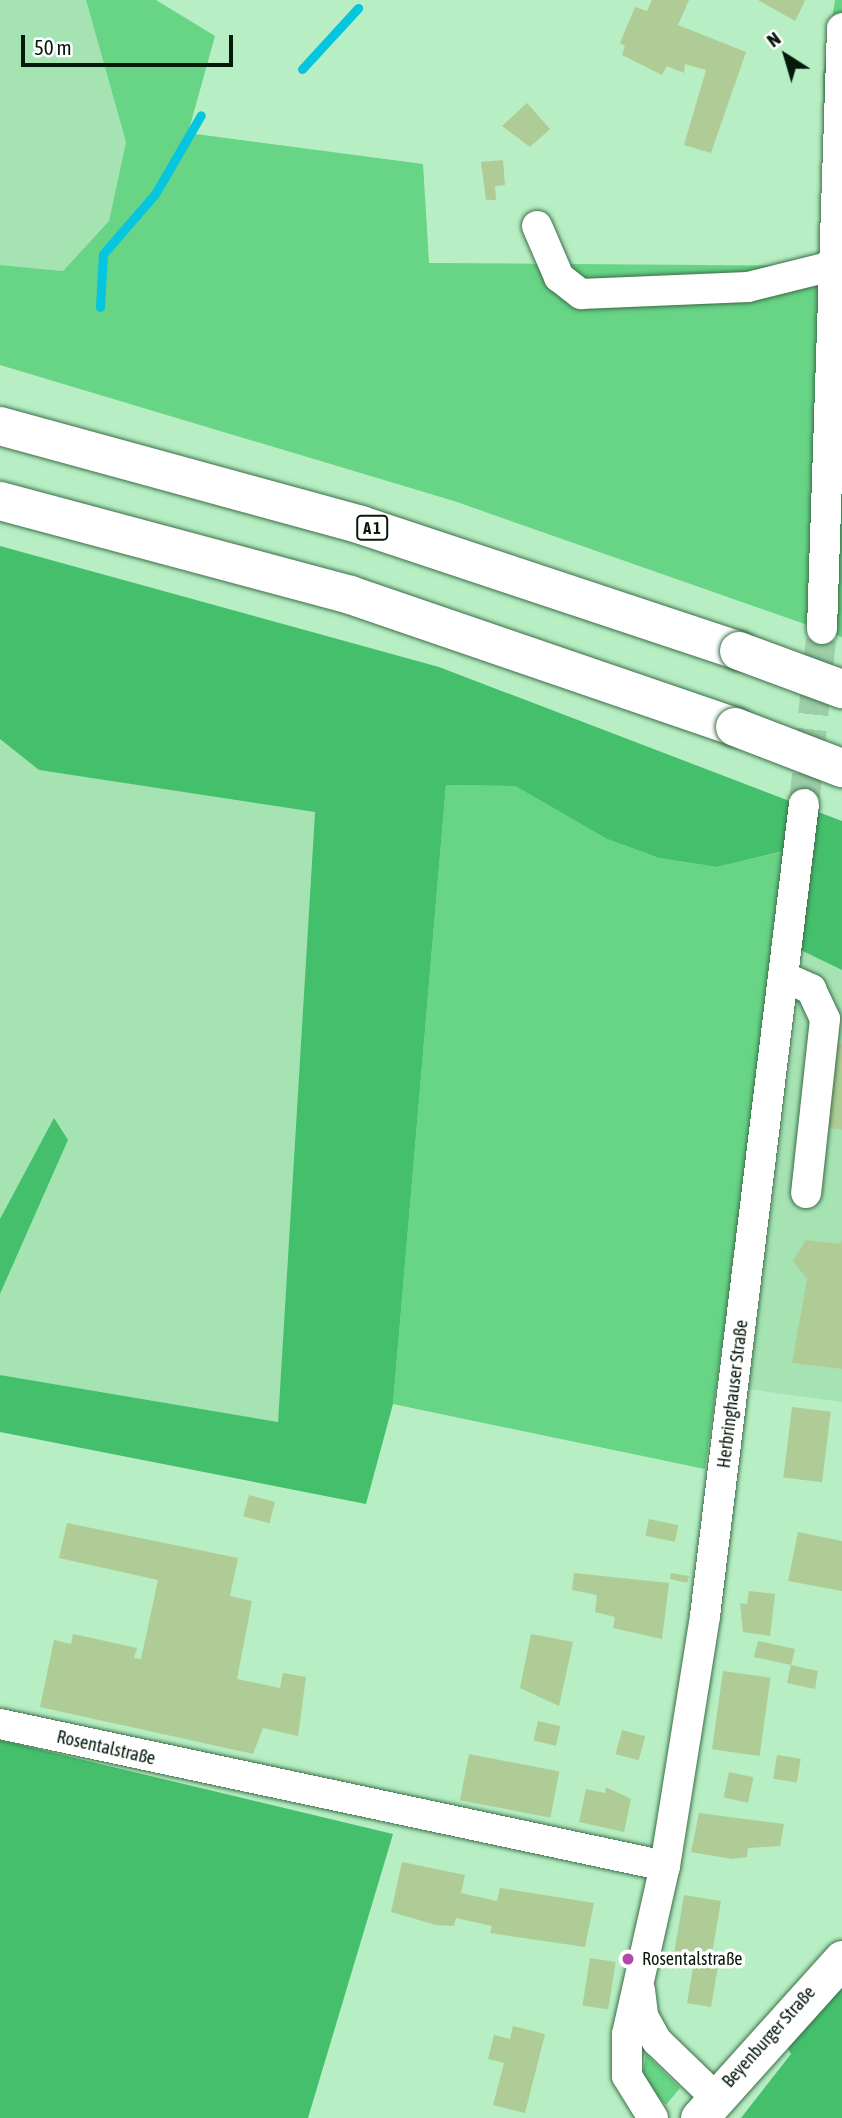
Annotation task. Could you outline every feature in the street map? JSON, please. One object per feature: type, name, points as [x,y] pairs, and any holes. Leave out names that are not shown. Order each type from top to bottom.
[{"type":"highway","name":"A 1","points":[[0,426],[361,525],[739,651],[842,689]]},
{"type":"highway","points":[[0,501],[350,595],[734,727],[842,768]]},
{"type":"main road","name":"Beyenburger Straße","points":[[707,2107],[842,1959]]},
{"type":"street","points":[[822,629],[842,29]]},
{"type":"street","points":[[537,226],[559,277],[580,294],[748,288],[836,265]]},
{"type":"street","name":"Herbringhauser Straße","points":[[653,2118],[635,2095],[626,2069],[639,1979],[664,1866],[712,1564],[804,804]]},
{"type":"street","points":[[784,977],[811,989],[825,1019],[806,1193]]},
{"type":"street","name":"Rosentalstraße","points":[[0,1724],[664,1866]]},
{"type":"street","name":"Herbringhauser Straße","points":[[639,1979],[643,2016],[657,2040],[707,2107]]},
{"type":"shaded area","points":[[0,0],[86,0],[126,142],[109,221],[63,271],[0,265]]},
{"type":"shaded area","points":[[0,739],[39,770],[315,811],[278,1422],[0,1375],[0,1294],[68,1140],[0,1219]]},
{"type":"shaded area","points":[[806,949],[842,970],[842,1402],[748,1389]]},
{"type":"green space","points":[[86,0],[156,0],[215,36],[188,133],[423,164],[429,263],[826,266],[823,75],[835,0],[842,0],[842,637],[454,501],[0,365],[0,265],[63,271],[109,221],[126,142]]},
{"type":"green space","points":[[0,546],[439,667],[842,821],[842,970],[778,939],[784,851],[717,867],[659,858],[607,839],[515,786],[446,785],[393,1404],[366,1504],[0,1432],[0,1375],[278,1422],[315,812],[39,770],[0,739]]},
{"type":"green space","points":[[446,785],[515,786],[607,839],[659,858],[717,867],[785,851],[778,939],[705,1469],[393,1404]]},
{"type":"green space","points":[[54,1118],[68,1140],[0,1294],[0,1219]]},
{"type":"green space","points":[[0,1740],[393,1834],[308,2118],[0,2118]]},
{"type":"green space","points":[[842,1983],[842,2118],[741,2118],[791,2054],[786,2046]]},
{"type":"green space","points":[[646,2054],[680,2088],[666,2105],[642,2079]]},
{"type":"building","points":[[652,0],[689,0],[678,25],[746,52],[711,153],[684,145],[706,70],[685,64],[684,73],[667,66],[662,75],[622,55],[625,46],[620,43],[635,7],[647,11]]},
{"type":"building","points":[[758,0],[803,0],[805,1],[795,21]]},
{"type":"building","points":[[527,103],[550,129],[530,147],[502,126]]},
{"type":"building","points":[[503,160],[505,185],[495,186],[496,200],[486,200],[481,162]]},
{"type":"building","points":[[834,1043],[842,1044],[842,1130],[824,1127]]},
{"type":"building","points":[[842,1239],[842,1369],[792,1363],[807,1279],[793,1261],[806,1240],[840,1244]]},
{"type":"building","points":[[792,1407],[831,1412],[822,1482],[783,1477]]},
{"type":"building","points":[[249,1495],[275,1502],[269,1523],[243,1516]]},
{"type":"building","points":[[649,1519],[678,1525],[675,1542],[645,1536]]},
{"type":"building","points":[[67,1523],[238,1558],[230,1596],[252,1601],[237,1679],[280,1688],[283,1673],[306,1677],[298,1736],[263,1728],[253,1754],[40,1707],[54,1640],[71,1644],[73,1634],[137,1648],[134,1658],[141,1659],[158,1580],[59,1558]]},
{"type":"building","points":[[798,1532],[842,1541],[842,1591],[788,1581]]},
{"type":"building","points":[[574,1573],[669,1583],[662,1639],[613,1628],[615,1617],[595,1612],[597,1595],[572,1590]]},
{"type":"building","points":[[671,1573],[689,1576],[687,1583],[670,1579]]},
{"type":"building","points":[[749,1591],[775,1594],[770,1636],[743,1632],[740,1603],[747,1604]]},
{"type":"building","points":[[531,1634],[573,1642],[559,1706],[520,1688]]},
{"type":"building","points":[[758,1641],[795,1649],[791,1665],[754,1657]]},
{"type":"building","points":[[791,1665],[818,1671],[815,1689],[787,1683]]},
{"type":"building","points":[[723,1671],[771,1678],[760,1756],[712,1749]]},
{"type":"building","points":[[538,1721],[560,1726],[556,1746],[534,1740]]},
{"type":"building","points":[[622,1730],[645,1736],[639,1760],[616,1754]]},
{"type":"building","points":[[469,1754],[559,1772],[550,1818],[460,1800]]},
{"type":"building","points":[[777,1755],[801,1759],[797,1782],[773,1779]]},
{"type":"building","points":[[729,1772],[753,1777],[748,1803],[724,1797]]},
{"type":"building","points":[[606,1787],[631,1799],[624,1832],[579,1822],[586,1789],[605,1793]]},
{"type":"building","points":[[699,1813],[784,1824],[780,1846],[748,1848],[747,1857],[732,1859],[691,1852]]},
{"type":"building","points":[[402,1862],[465,1875],[461,1893],[497,1901],[500,1888],[594,1903],[585,1947],[490,1933],[492,1926],[456,1918],[454,1926],[436,1925],[391,1912]]},
{"type":"building","points":[[684,1895],[721,1901],[710,1965],[718,1966],[711,2007],[687,2003],[694,1962],[673,1959]]},
{"type":"building","points":[[590,1958],[616,1962],[608,2009],[582,2005]]},
{"type":"building","points":[[513,2026],[545,2034],[525,2113],[493,2105],[504,2063],[488,2059],[494,2035],[510,2039]]},
{"type":"waterway","points":[[302,69],[358,8]]},
{"type":"waterway","points":[[100,307],[103,254],[155,194],[201,115]]},
{"type":"tunnel","points":[[804,804],[822,629]]},
{"type":"place","name":"Rosentalstraße","points":[[628,1959]]}]
